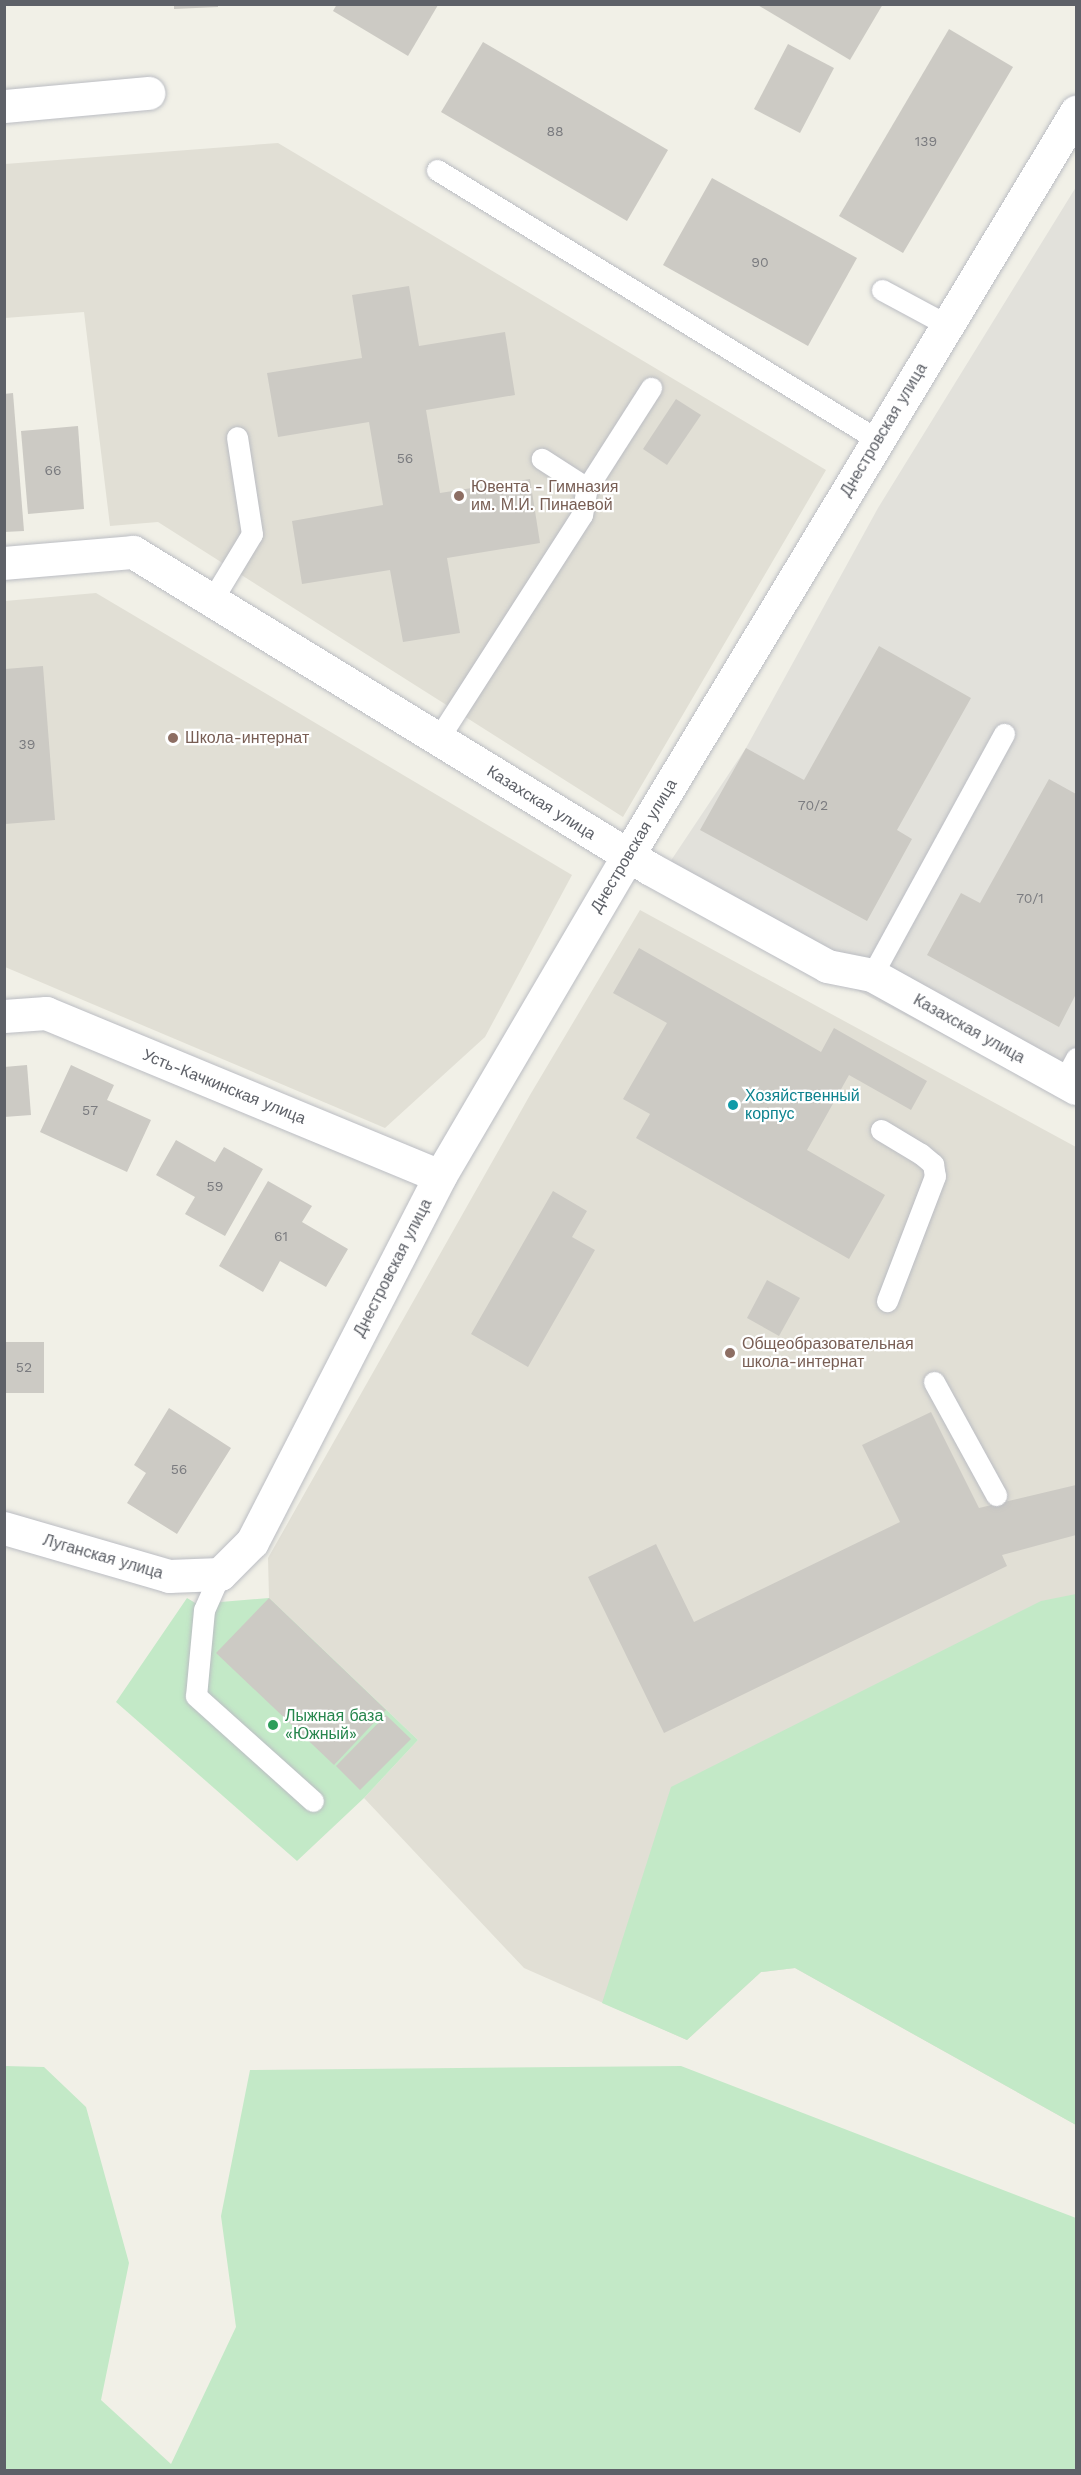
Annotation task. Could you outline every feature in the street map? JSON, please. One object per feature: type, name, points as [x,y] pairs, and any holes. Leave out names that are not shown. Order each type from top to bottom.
[{"type":"street","points":[[4,106],[148,93]]},
{"type":"street","name":"Днестровская улица","points":[[211,1575],[252,1542],[440,1176],[628,855],[1076,113]]},
{"type":"street","name":"Казахская улица","points":[[4,563],[133,552],[628,855],[827,966],[872,975],[1072,1075]]},
{"type":"street","name":"Усть-Качкинская улица","points":[[4,1016],[46,1013],[440,1176]]},
{"type":"street","name":"Луганская улица","points":[[4,1528],[145,1571],[211,1575]]},
{"type":"lane","points":[[437,170],[878,440]]},
{"type":"lane","points":[[882,290],[947,325]]},
{"type":"lane","points":[[438,739],[582,516],[587,488],[651,388]]},
{"type":"lane","points":[[212,600],[252,534],[237,436]]},
{"type":"lane","points":[[542,459],[587,488]]},
{"type":"lane","points":[[872,975],[1004,734]]},
{"type":"lane","points":[[881,1130],[921,1154],[933,1164],[935,1176],[887,1301]]},
{"type":"lane","points":[[934,1382],[996,1495]]},
{"type":"lane","points":[[211,1575],[204,1610],[195,1696],[313,1801]]},
{"type":"shaded area","name":"Ювента - Гимназия им. М.И. Пинаевой","points":[[278,143],[826,470],[623,817],[158,522],[110,526],[84,312],[5,318],[5,164]]},
{"type":"shaded area","points":[[1076,187],[1076,1103],[654,886],[746,748],[878,508]]},
{"type":"shaded area","name":"Школа-интернат","points":[[96,593],[572,875],[485,1037],[385,1128],[5,967],[5,601]]},
{"type":"shaded area","name":"Общеобразовательная школа-интернат","points":[[640,910],[1076,1147],[1076,2125],[795,1968],[761,1972],[687,2040],[524,1968],[364,1798],[418,1740],[269,1598],[268,1558],[530,1095]]},
{"type":"green space","points":[[1076,1594],[1076,2125],[795,1968],[761,1972],[687,2040],[602,2003],[671,1787],[1041,1601]]},
{"type":"green space","name":"Лыжная база «Южный»","points":[[187,1598],[197,1604],[269,1598],[418,1740],[364,1798],[297,1861],[116,1702]]},
{"type":"green space","points":[[5,2066],[44,2067],[86,2107],[129,2263],[101,2400],[171,2464],[236,2327],[221,2216],[250,2070],[681,2066],[1076,2218],[1076,2470],[5,2470]]},
{"type":"building","points":[[174,4],[218,4],[218,7],[174,9]]},
{"type":"building","points":[[337,4],[438,5],[408,56],[333,11]]},
{"type":"building","points":[[756,4],[883,4],[850,60]]},
{"type":"building","points":[[949,29],[1013,67],[903,253],[839,216]]},
{"type":"building","points":[[483,42],[668,150],[627,221],[441,112]]},
{"type":"building","points":[[788,44],[834,68],[800,133],[754,109]]},
{"type":"building","points":[[712,178],[857,258],[808,346],[663,265]]},
{"type":"building","points":[[409,286],[419,346],[505,332],[515,395],[426,410],[440,493],[530,479],[540,543],[447,558],[460,633],[403,642],[390,570],[302,584],[292,521],[383,505],[369,422],[278,437],[267,373],[362,358],[352,295]]},
{"type":"building","points":[[13,393],[24,531],[4,532],[4,394]]},
{"type":"building","points":[[676,399],[701,415],[667,465],[643,449]]},
{"type":"building","points":[[78,426],[84,509],[28,514],[21,431]]},
{"type":"building","points":[[879,646],[971,698],[897,830],[912,839],[867,921],[700,830],[746,748],[804,780]]},
{"type":"building","points":[[43,666],[55,820],[5,824],[5,669]]},
{"type":"building","points":[[1049,779],[1076,794],[1076,994],[1059,1027],[927,955],[961,893],[980,903]]},
{"type":"building","name":"Хозяйственный корпус","points":[[639,948],[821,1052],[834,1028],[927,1081],[911,1110],[849,1075],[807,1150],[885,1195],[849,1259],[636,1138],[650,1114],[623,1099],[667,1023],[613,993]]},
{"type":"building","points":[[27,1065],[31,1115],[4,1117],[4,1067]]},
{"type":"building","points":[[71,1065],[114,1085],[107,1100],[151,1120],[127,1172],[40,1132]]},
{"type":"building","points":[[176,1140],[215,1162],[224,1147],[263,1169],[225,1236],[185,1214],[195,1197],[156,1175]]},
{"type":"building","points":[[268,1181],[312,1206],[302,1222],[348,1249],[326,1287],[280,1261],[263,1292],[219,1266]]},
{"type":"building","points":[[553,1191],[587,1211],[572,1237],[595,1250],[528,1367],[471,1334]]},
{"type":"building","points":[[767,1280],[800,1298],[779,1336],[747,1318]]},
{"type":"building","points":[[4,1342],[44,1342],[44,1393],[4,1393]]},
{"type":"building","points":[[169,1408],[231,1448],[177,1534],[127,1503],[146,1473],[134,1465]]},
{"type":"building","points":[[931,1412],[979,1508],[1076,1485],[1076,1535],[1002,1555],[1007,1566],[664,1733],[588,1577],[656,1544],[694,1622],[900,1522],[862,1445]]},
{"type":"building","points":[[269,1598],[386,1710],[334,1765],[216,1653]]},
{"type":"building","points":[[386,1715],[411,1739],[360,1790],[336,1766]]},
{"type":"place","name":"Ювента - Гимназия им. М.И. Пинаевой","points":[[459,496]]},
{"type":"place","name":"Школа-интернат","points":[[173,738]]},
{"type":"place","name":"Хозяйственный корпус","points":[[733,1105]]},
{"type":"place","name":"Общеобразовательная школа-интернат","points":[[730,1353]]},
{"type":"place","name":"Лыжная база «Южный»","points":[[273,1725]]}]
